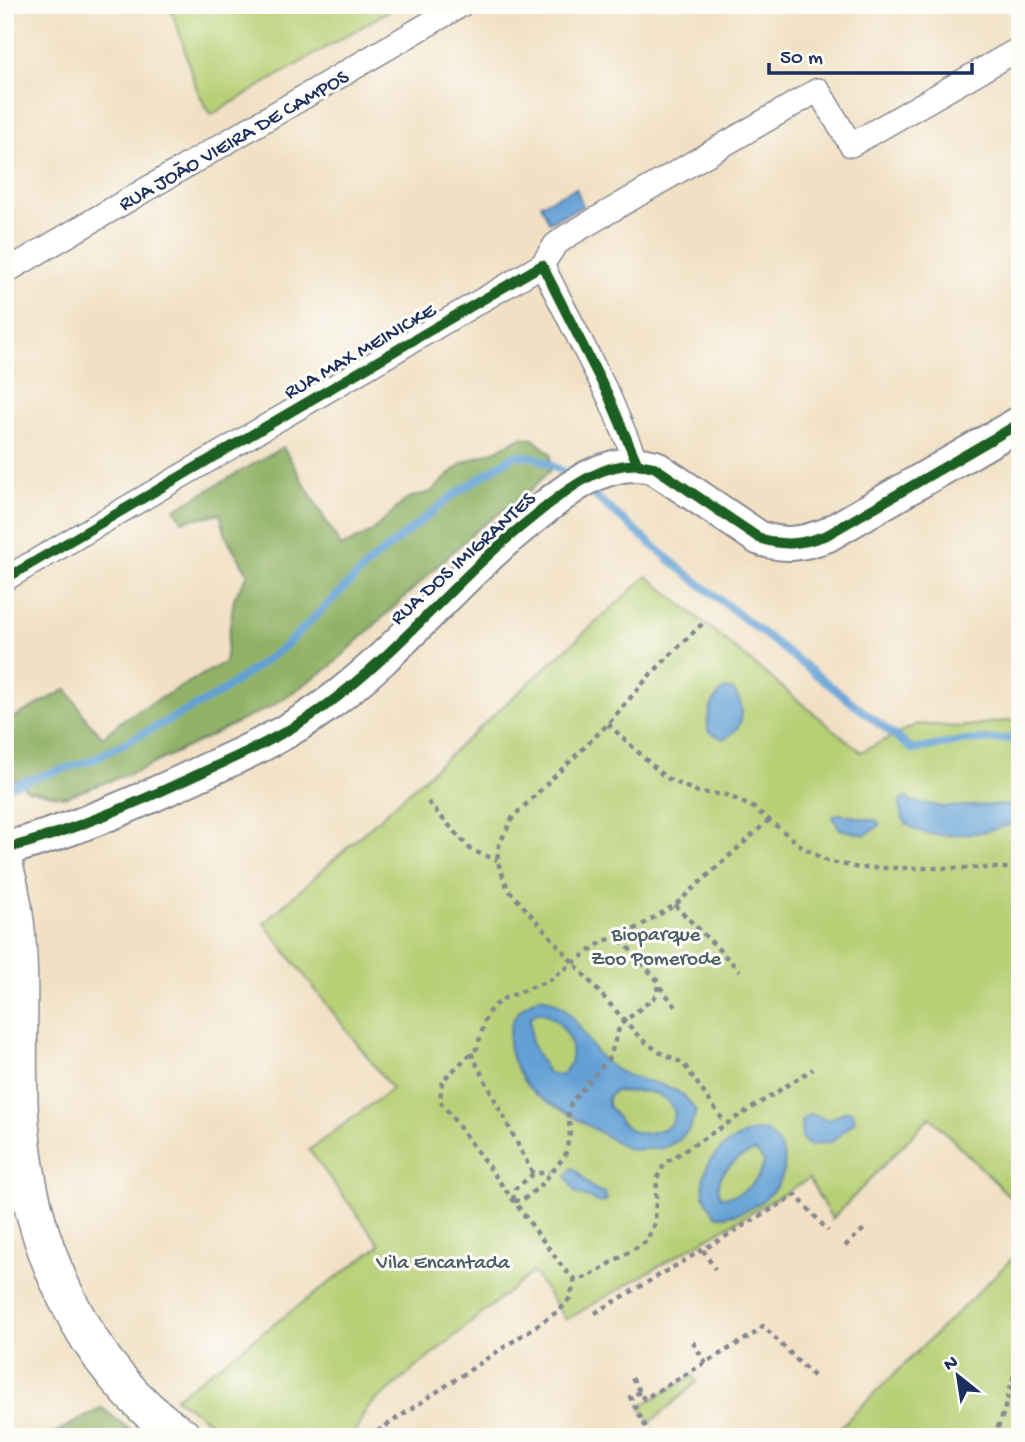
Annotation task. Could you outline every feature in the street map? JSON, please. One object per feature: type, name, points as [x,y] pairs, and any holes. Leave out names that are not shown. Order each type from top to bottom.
[{"type":"main road","points":[[5,869],[15,918],[21,1135],[32,1202],[46,1247],[65,1293],[109,1366],[139,1401],[183,1437]]},
{"type":"street","name":"RUA JOÃO VIEIRA DE CAMPOS","points":[[5,272],[460,5]]},
{"type":"street","points":[[1017,50],[851,145],[818,90],[567,236],[555,245],[542,265],[610,397],[637,463],[654,467],[759,538],[779,545],[803,543],[827,535],[1020,422]]},
{"type":"street","name":"RUA MAX MEINICKE","points":[[5,579],[542,265]]},
{"type":"street","name":"RUA DOS IMIGRANTES","points":[[5,849],[53,835],[166,790],[284,733],[325,707],[366,672],[487,556],[554,500],[585,479],[614,466],[637,463]]},
{"type":"path","points":[[702,624],[649,676],[608,724],[513,817],[499,845],[498,860],[508,889],[624,1021],[661,1053],[683,1063],[725,1124]]},
{"type":"path","points":[[608,724],[666,778],[698,792],[727,795],[754,808],[804,849],[827,861],[859,868],[1020,868]]},
{"type":"path","points":[[428,802],[471,850],[498,860]]},
{"type":"path","points":[[575,1279],[564,1269],[440,1101],[439,1091],[447,1073],[481,1042],[484,1024],[495,1005],[505,998],[550,980],[602,942],[675,905],[769,820]]},
{"type":"path","points":[[675,905],[740,971]]},
{"type":"path","points":[[618,936],[656,977],[659,986],[676,1007]]},
{"type":"path","points":[[513,1201],[523,1200],[541,1185],[549,1172],[565,1156],[570,1133],[568,1110],[573,1100],[610,1057],[618,1030],[624,1021],[654,998],[659,986]]},
{"type":"path","points":[[471,1053],[533,1174]]},
{"type":"path","points":[[575,1279],[595,1275],[647,1241],[654,1222],[657,1178],[665,1163],[813,1069]]},
{"type":"path","points":[[513,1201],[515,1189],[533,1174],[549,1172]]},
{"type":"path","points":[[596,1313],[796,1195],[828,1231]]},
{"type":"path","points":[[845,1246],[864,1229]]},
{"type":"path","points":[[704,1250],[715,1269]]},
{"type":"path","points":[[369,1437],[560,1310],[570,1298],[575,1279]]},
{"type":"path","points":[[632,1378],[644,1399],[706,1364],[763,1326],[814,1377]]},
{"type":"path","points":[[693,1342],[706,1364]]},
{"type":"path","points":[[993,1437],[1006,1415],[1009,1386],[1020,1358]]},
{"type":"path","points":[[640,1392],[630,1397],[651,1437]]},
{"type":"green space","points":[[168,5],[399,5],[211,115],[197,88]]},
{"type":"green space","points":[[521,437],[533,439],[551,454],[550,470],[531,490],[475,531],[330,667],[274,705],[140,770],[65,797],[28,790],[5,771],[5,722],[67,689],[87,720],[103,737],[125,718],[225,662],[234,598],[248,574],[226,536],[220,514],[182,521],[175,509],[283,447],[341,547],[370,533],[408,498],[431,492],[462,463],[497,450]]},
{"type":"green space","name":"Bioparque Zoo Pomerode","points":[[647,576],[861,752],[917,724],[960,727],[1020,719],[1020,1207],[930,1117],[832,1219],[809,1179],[566,1320],[533,1272],[367,1408],[353,1437],[232,1437],[175,1398],[380,1245],[309,1150],[392,1089],[264,923]]},
{"type":"green space","points":[[1020,1251],[1020,1437],[830,1437]]},
{"type":"green space","points":[[693,1376],[697,1382],[650,1423],[640,1406]]},
{"type":"green space","points":[[102,1408],[139,1437],[47,1437]]},
{"type":"water","points":[[576,188],[583,206],[549,222],[541,204]]},
{"type":"water","points":[[724,689],[733,690],[740,703],[742,717],[736,730],[723,739],[708,731],[708,725],[713,703]]},
{"type":"water","points":[[907,796],[910,801],[944,807],[1020,804],[1020,822],[969,834],[929,834],[914,829],[903,818],[900,802]]},
{"type":"water","points":[[834,815],[878,821],[879,826],[865,835],[840,829],[833,819]]},
{"type":"water","points":[[540,997],[554,1001],[573,1017],[594,1049],[615,1069],[680,1093],[696,1112],[690,1128],[679,1140],[664,1148],[630,1150],[536,1095],[517,1070],[509,1042],[515,1016],[525,1005]],"holes":[[[539,1012],[557,1021],[569,1039],[571,1058],[561,1075],[548,1073],[531,1043],[530,1017]],[[615,1091],[650,1092],[663,1097],[675,1112],[671,1125],[642,1134],[628,1128],[608,1105],[608,1097]]]},
{"type":"water","points":[[846,1111],[853,1112],[855,1121],[833,1141],[809,1146],[802,1139],[801,1121],[810,1114],[828,1120]]},
{"type":"water","points":[[764,1130],[778,1144],[784,1158],[783,1173],[776,1186],[751,1208],[717,1216],[707,1202],[703,1187],[705,1173],[721,1149],[748,1134]],"holes":[[[756,1151],[764,1162],[759,1176],[749,1187],[736,1194],[721,1197],[719,1182],[734,1162]]]},
{"type":"water","points":[[572,1168],[589,1185],[605,1193],[607,1200],[601,1203],[576,1193],[566,1176]]},
{"type":"waterway","points":[[9,786],[92,760],[217,695],[284,647],[373,560],[452,496],[515,455],[535,457],[566,473]]},
{"type":"waterway","points":[[595,496],[678,567],[913,750],[961,741],[1020,738]]},
{"type":"cycle path","points":[[5,579],[542,265],[609,397],[637,463]]},
{"type":"cycle path","points":[[5,849],[56,834],[130,805],[250,750],[310,717],[377,663],[476,567],[541,510],[571,488],[602,471],[636,464],[654,467],[759,538],[777,543],[793,543],[827,535],[1020,423]]},
{"type":"park label","name":"Vila Encantada","points":[[443,1261]]}]
